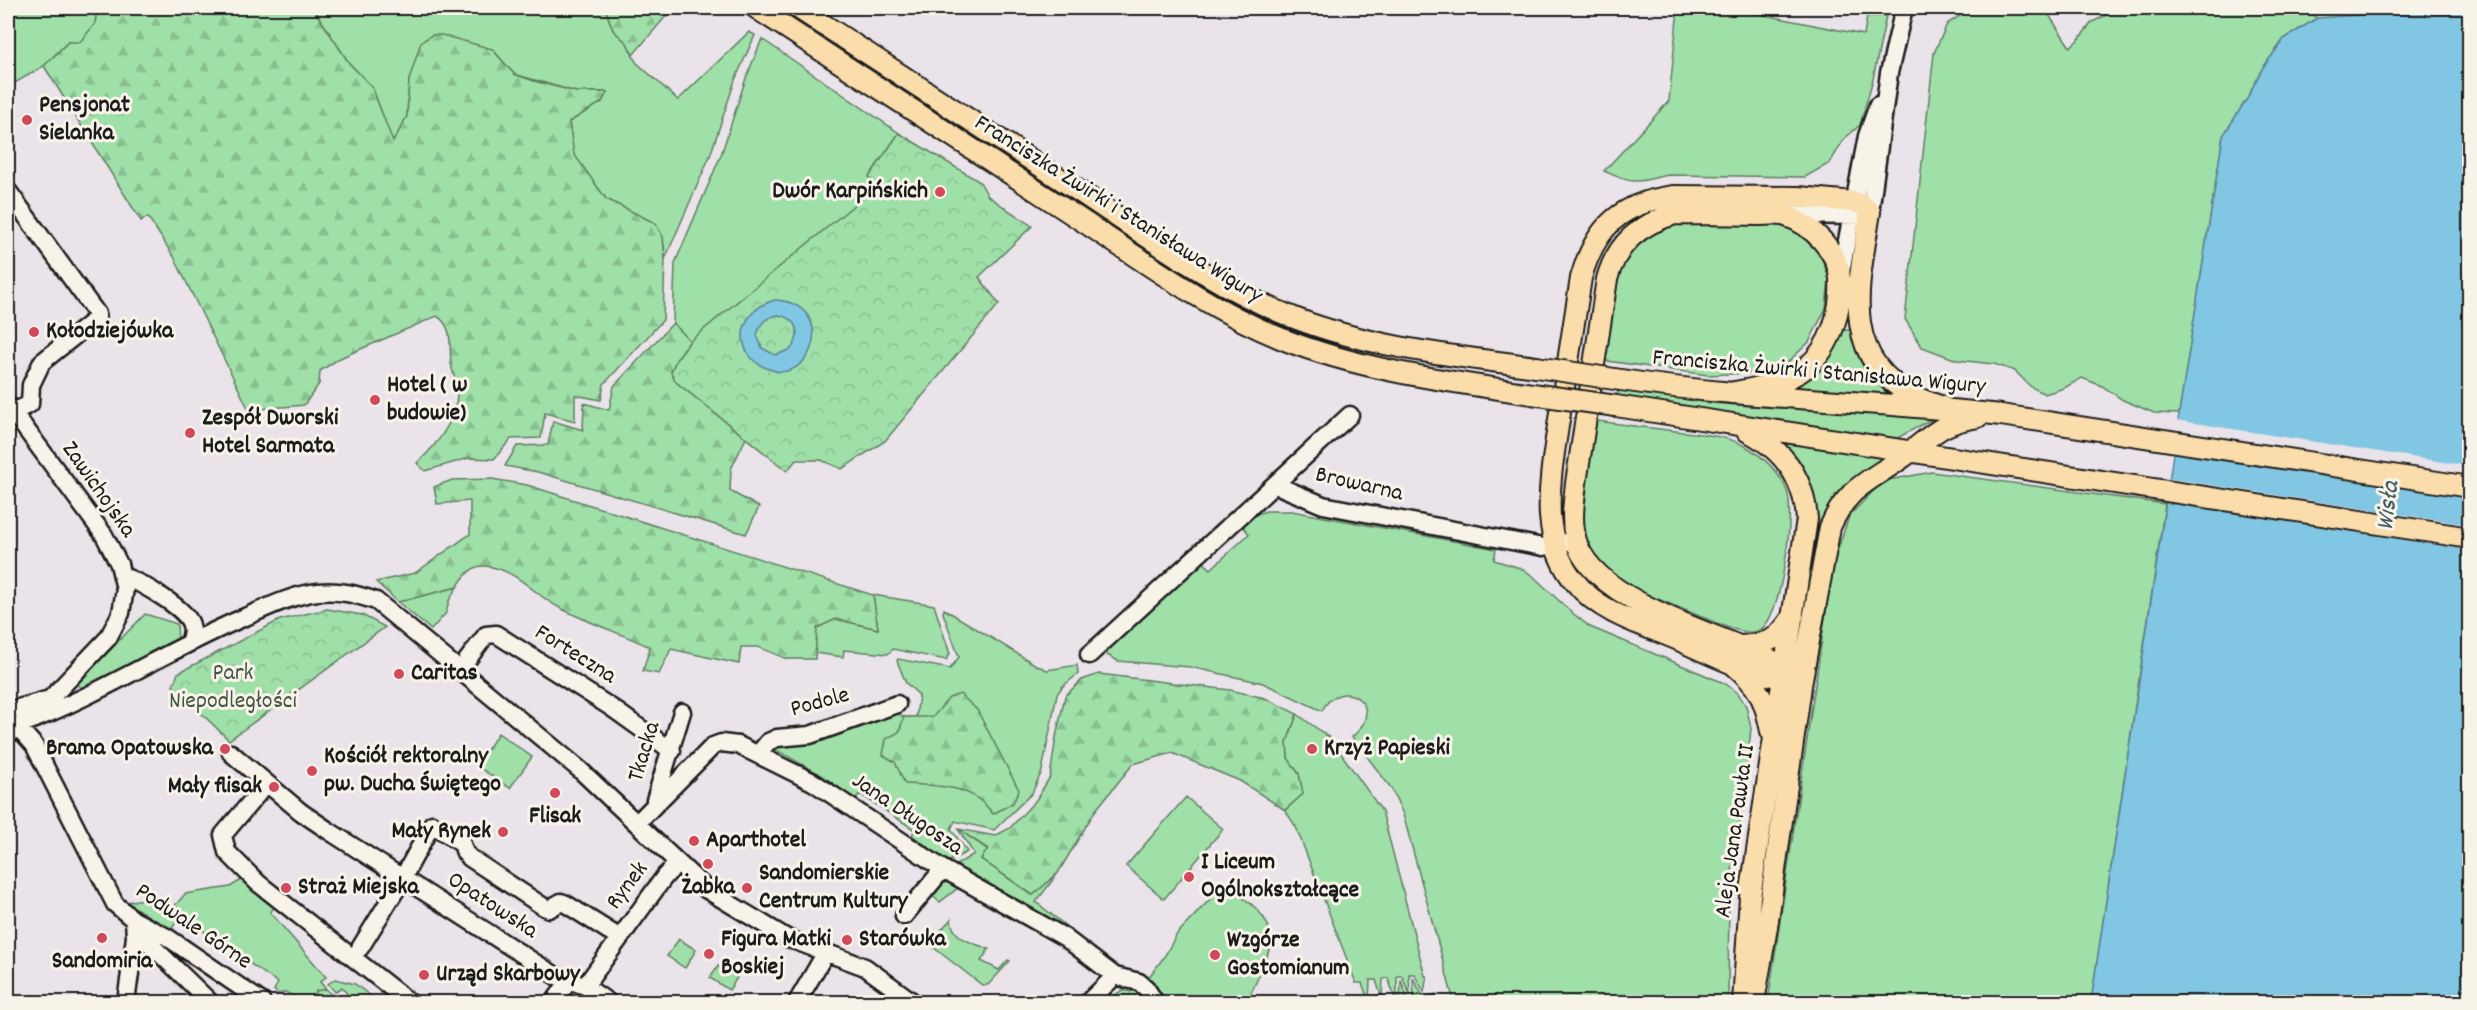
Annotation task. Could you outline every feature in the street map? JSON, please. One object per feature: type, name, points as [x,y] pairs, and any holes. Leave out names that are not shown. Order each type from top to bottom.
[{"type":"main road","name":"Franciszka Żwirki i Stanisława Wigury","points":[[756,8],[1145,262],[1246,323],[1284,340],[1353,363],[1416,376],[1910,452],[1929,435],[1955,422],[1968,418],[2001,415]]},
{"type":"main road","name":"Franciszka Żwirki i Stanisława Wigury","points":[[798,8],[1186,261],[1252,299],[1298,319],[1350,336],[1403,347],[1620,380],[1730,393],[2001,415]]},
{"type":"main road","points":[[1791,675],[1735,654],[1626,619],[1593,600],[1577,585],[1565,569],[1555,545],[1550,517],[1551,478],[1581,278],[1586,260],[1605,228],[1624,211],[1639,203],[1674,196],[1798,198],[1858,210],[1857,302],[1861,334],[1875,363],[1896,384],[1912,395],[1947,409]]},
{"type":"main road","points":[[1730,393],[1785,380],[1814,361],[1828,341],[1834,324],[1840,277],[1831,253],[1818,237],[1785,215],[1675,214],[1660,219],[1638,231],[1618,251],[1607,279],[1572,516],[1576,539],[1582,554],[1594,570],[1621,592],[1735,654],[1767,708],[1773,743]]},
{"type":"main road","points":[[2001,415],[2469,487]]},
{"type":"main road","points":[[1734,424],[1767,441],[1776,450],[1792,472],[1802,493],[1807,528],[1794,614],[1791,675]]},
{"type":"main road","points":[[1791,675],[1830,527],[1841,506],[1867,480],[1910,452],[2469,538]]},
{"type":"main road","points":[[1885,468],[1905,461],[1945,457]]},
{"type":"main road","points":[[1735,654],[1771,642],[1785,628],[1794,614]]},
{"type":"main road","name":"Aleja Jana Pawła II","points":[[1743,1002],[1750,897],[1773,743],[1791,675]]},
{"type":"main road","name":"Aleja Jana Pawła II","points":[[1754,1002],[1767,927],[1791,675]]},
{"type":"street","points":[[1840,277],[1858,210],[1904,8]]},
{"type":"street","points":[[8,191],[97,314],[97,318],[42,362],[31,385],[30,404],[10,408]]},
{"type":"street","points":[[1785,215],[1858,210]]},
{"type":"street","name":"Zawichojska","points":[[10,408],[104,535],[123,576],[167,600],[188,618],[191,625],[189,643]]},
{"type":"street","points":[[1089,655],[1350,415]]},
{"type":"street","name":"Browarna","points":[[1276,485],[1323,505],[1542,547],[1576,539]]},
{"type":"street","points":[[16,729],[50,699],[94,654],[116,625],[124,599],[123,576]]},
{"type":"street","points":[[16,729],[65,708],[189,643],[282,601],[306,594],[343,591],[376,601],[579,769],[677,864]]},
{"type":"street","name":"Forteczna","points":[[459,671],[486,635],[496,634],[612,708],[672,751]]},
{"type":"street","points":[[8,711],[50,699]]},
{"type":"street","name":"Podole","points":[[759,753],[768,742],[777,738],[810,735],[897,704]]},
{"type":"street","name":"Tkacka","points":[[653,806],[672,751],[682,712]]},
{"type":"street","name":"Podwale Górne","points":[[16,729],[34,745],[111,898],[124,913],[167,937],[262,1002]]},
{"type":"street","name":"Jana Długosza","points":[[637,823],[713,746],[729,742],[759,753],[813,782],[943,869],[1064,937],[1115,976],[1139,982],[1155,1002]]},
{"type":"street","name":"Opatowska","points":[[231,753],[301,812],[556,976],[585,986]]},
{"type":"street","points":[[266,784],[223,835],[227,852],[258,883],[409,1002]]},
{"type":"street","points":[[360,948],[403,878],[432,824],[462,844],[465,853],[470,858],[544,907],[549,909],[561,902],[567,904],[620,939]]},
{"type":"street","name":"Rynek","points":[[585,986],[665,876],[677,864],[707,890],[748,916],[787,938],[865,967],[914,1002]]},
{"type":"street","points":[[904,916],[943,869]]},
{"type":"street","points":[[126,1002],[135,937],[134,920]]},
{"type":"street","points":[[134,920],[149,943],[210,1002]]},
{"type":"street","points":[[797,1002],[825,954]]},
{"type":"street","points":[[1088,1002],[1115,976]]},
{"type":"street","points":[[554,1002],[568,982]]},
{"type":"street","points":[[585,986],[608,1002]]},
{"type":"green space","points":[[8,8],[97,8],[95,24],[80,43],[68,42],[44,66],[8,87]]},
{"type":"green space","points":[[97,8],[313,8],[349,63],[372,87],[393,142],[407,116],[409,80],[421,42],[432,35],[442,35],[492,49],[514,74],[534,81],[576,92],[607,92],[602,102],[569,122],[574,154],[606,199],[655,223],[663,237],[665,259],[663,320],[604,384],[601,400],[575,395],[575,421],[545,413],[541,438],[511,439],[494,459],[469,458],[425,471],[417,463],[431,449],[450,422],[456,401],[457,387],[451,363],[448,331],[446,325],[437,316],[340,358],[320,371],[319,384],[304,405],[249,410],[174,257],[148,217],[141,221],[44,66],[68,42],[80,42],[95,24]]},
{"type":"green space","points":[[313,8],[605,8],[613,30],[627,43],[636,62],[678,100],[749,32],[755,35],[735,80],[710,156],[665,259],[663,237],[655,223],[606,199],[573,154],[569,122],[602,102],[607,92],[576,92],[514,74],[492,49],[409,80],[407,116],[393,143],[372,87],[349,63]]},
{"type":"green space","points":[[605,8],[673,8],[633,55],[627,43],[613,30]]},
{"type":"green space","points":[[1678,8],[1729,8],[1864,35],[1867,16],[1886,16],[1873,79],[1860,125],[1844,139],[1830,163],[1805,177],[1670,175],[1632,181],[1604,171],[1669,101]]},
{"type":"green space","points":[[1972,8],[2045,9],[2070,47],[2092,22],[2121,8],[2272,8],[2306,10],[2317,18],[2284,39],[2262,69],[2247,99],[2223,136],[2179,414],[2154,413],[2123,400],[2102,386],[2082,378],[2064,388],[2045,394],[2031,387],[2015,371],[1994,364],[1957,360],[1922,347],[1905,319],[1934,53],[1947,24]]},
{"type":"green space","points":[[762,39],[899,133],[869,177],[878,186],[690,341],[673,323],[675,263],[721,155],[746,78]]},
{"type":"green space","points":[[899,133],[980,182],[988,196],[1032,226],[979,277],[999,304],[885,441],[842,469],[821,460],[796,460],[787,471],[676,382],[671,372],[676,360],[690,341],[877,186],[869,177]]},
{"type":"green space","points":[[1677,222],[1772,223],[1796,230],[1818,247],[1829,278],[1826,308],[1809,342],[1784,366],[1749,373],[1708,375],[1600,360],[1611,291],[1624,258],[1633,244],[1646,232]]},
{"type":"green space","points":[[673,323],[690,341],[676,360],[671,372],[676,382],[746,438],[731,469],[730,491],[759,507],[746,534],[538,472],[505,466],[517,446],[548,445],[553,421],[583,430],[584,403],[609,410],[614,386]]},
{"type":"green space","points":[[1840,330],[1852,330],[1896,394],[1894,398],[1791,388],[1792,383]]},
{"type":"green space","points":[[1619,389],[1709,403],[1934,418],[1894,440],[1617,396]]},
{"type":"green space","points":[[1590,420],[1722,437],[1753,451],[1776,472],[1787,491],[1788,541],[1775,606],[1768,621],[1760,630],[1749,632],[1729,628],[1626,586],[1598,568],[1581,537]]},
{"type":"green space","points":[[1780,443],[1891,457],[1828,510],[1814,544],[1804,606],[1799,605],[1808,543]]},
{"type":"green space","points":[[1932,472],[2165,504],[2091,1002],[1768,1002],[1833,564],[1849,516],[1883,481]]},
{"type":"green space","points":[[492,479],[527,485],[873,595],[878,629],[836,619],[817,628],[815,659],[787,659],[758,647],[741,647],[739,664],[671,649],[659,674],[643,671],[650,647],[560,608],[516,577],[496,568],[476,567],[468,572],[457,587],[398,602],[376,582],[415,573],[470,534],[470,501],[437,504],[434,487],[452,480]]},
{"type":"green space","points":[[1266,511],[1292,511],[1496,549],[1494,560],[1520,568],[1532,575],[1590,627],[1724,683],[1738,693],[1746,706],[1751,728],[1745,788],[1729,890],[1728,1002],[1454,1002],[1403,814],[1391,788],[1352,737],[1362,725],[1366,714],[1364,705],[1358,698],[1339,695],[1330,700],[1322,711],[1263,683],[1190,667],[1118,661],[1107,655],[1107,648],[1202,561],[1211,569],[1249,534],[1242,525],[1254,515]]},
{"type":"green space","points":[[457,587],[449,601],[446,613],[431,630],[398,602]]},
{"type":"green space","points":[[873,595],[934,605],[950,654],[946,660],[893,649],[888,654],[844,650],[843,657],[815,653],[816,628],[836,619],[878,629]]},
{"type":"green space","name":"Park Niepodległości","points":[[327,609],[362,615],[385,627],[229,740],[173,686],[178,673],[280,620]]},
{"type":"green space","points":[[944,609],[1036,665],[1047,670],[1077,665],[1078,674],[1057,694],[1042,771],[1032,793],[994,830],[955,821],[951,829],[967,852],[948,862],[912,835],[915,830],[860,794],[855,799],[818,773],[774,749],[896,713],[904,717],[916,717],[919,695],[906,683],[897,661],[898,659],[950,669],[959,657],[943,613]]},
{"type":"green space","points":[[145,614],[177,624],[178,641],[81,690],[78,683]]},
{"type":"green space","points":[[1099,674],[1230,690],[1265,698],[1297,714],[1287,742],[1288,758],[1299,774],[1303,794],[1285,810],[1240,781],[1172,753],[1133,764],[1095,811],[1058,873],[1033,895],[981,859],[988,849],[958,829],[995,836],[1010,828],[1036,800],[1050,777],[1065,696],[1082,680]]},
{"type":"green space","points":[[960,694],[977,710],[1019,790],[1013,803],[993,814],[975,797],[954,788],[905,784],[895,762],[883,755],[886,739],[899,732],[904,717],[933,717],[949,698]]},
{"type":"green space","points":[[1297,714],[1330,738],[1382,811],[1425,976],[1427,976],[1424,992],[1414,974],[1409,974],[1410,995],[1402,976],[1397,976],[1397,998],[1395,998],[1388,978],[1383,979],[1382,999],[1376,980],[1370,980],[1369,1002],[1362,983],[1356,983],[1296,827],[1285,810],[1303,794],[1299,774],[1288,758],[1287,742]]},
{"type":"green space","points":[[498,733],[532,757],[510,788],[477,766]]},
{"type":"green space","points":[[1186,797],[1223,829],[1164,899],[1126,866]]},
{"type":"green space","points":[[958,829],[988,850],[981,859],[1032,895],[1058,873],[1036,902],[1071,930],[953,867],[974,854]]},
{"type":"green space","points":[[243,879],[275,907],[270,912],[326,977],[320,982],[335,999],[341,995],[348,1002],[291,1002],[294,997],[286,992],[278,994],[274,990],[278,983],[172,909],[185,894],[230,887]]},
{"type":"green space","points":[[946,880],[959,887],[940,902],[931,895]]},
{"type":"green space","points":[[1223,890],[1250,903],[1264,918],[1268,927],[1270,946],[1249,998],[1247,1002],[1168,1002],[1148,978],[1164,957],[1177,934],[1217,892]]},
{"type":"green space","points":[[144,899],[148,903],[155,903],[178,920],[172,928],[169,929],[126,902]]},
{"type":"green space","points":[[951,919],[952,926],[959,936],[989,949],[981,961],[999,970],[1008,960],[1010,961],[988,985],[982,985],[929,944]]},
{"type":"green space","points":[[679,939],[696,950],[685,968],[667,956]]},
{"type":"green space","points":[[718,966],[737,978],[729,990],[710,978]]},
{"type":"green space","points":[[1413,978],[1424,998],[1436,994],[1438,1002],[1395,1002],[1400,1001],[1401,980],[1408,1000],[1414,999]]},
{"type":"green space","points":[[335,979],[355,984],[378,1002],[353,1002],[342,987],[335,992],[328,984]]},
{"type":"green space","points":[[1134,988],[1146,1002],[1103,1002],[1123,990],[1131,992]]},
{"type":"green space","points":[[326,989],[335,999],[341,995],[348,1002],[317,1002],[314,998],[316,991]]},
{"type":"water","name":"Wisła","points":[[2401,8],[2469,8],[2469,1002],[2091,1002],[2223,136],[2247,99],[2262,69],[2284,39],[2317,18],[2400,12]]},
{"type":"water","points":[[775,300],[795,305],[807,315],[813,328],[812,343],[807,356],[798,366],[785,371],[769,369],[756,363],[747,352],[744,343],[743,335],[748,319],[759,307]],"holes":[[[778,315],[794,323],[796,339],[790,350],[775,355],[762,348],[757,335],[762,324],[770,317]]]},
{"type":"pier","points":[[2175,420],[2469,466],[2469,497],[2170,451]]},
{"type":"pier","points":[[2166,478],[2469,525],[2469,550],[2162,502]]},
{"type":"place","name":"Pensjonat Sielanka","points":[[27,120]]},
{"type":"place","name":"Dwór Karpińskich","points":[[940,192]]},
{"type":"place","name":"Kołodziejówka","points":[[34,332]]},
{"type":"place","name":"Hotel ( w budowie)","points":[[375,400]]},
{"type":"place","name":"Zespół Dworski Hotel Sarmata","points":[[190,433]]},
{"type":"place","name":"Caritas","points":[[399,674]]},
{"type":"place","name":"Brama Opatowska","points":[[225,749]]},
{"type":"place","name":"Krzyż Papieski","points":[[1312,749]]},
{"type":"place","name":"Kościół rektoralny pw. Ducha Świętego","points":[[312,771]]},
{"type":"place","name":"Mały flisak","points":[[274,787]]},
{"type":"place","name":"Flisak","points":[[555,793]]},
{"type":"place","name":"Mały Rynek","points":[[503,832]]},
{"type":"place","name":"Aparthotel","points":[[694,841]]},
{"type":"place","name":"Żabka","points":[[708,864]]},
{"type":"place","name":"I Liceum Ogólnokształcące","points":[[1189,877]]},
{"type":"place","name":"Straż Miejska","points":[[286,888]]},
{"type":"place","name":"Sandomierskie Centrum Kultury","points":[[747,888]]},
{"type":"place","name":"Sandomiria","points":[[102,938]]},
{"type":"place","name":"Starówka","points":[[847,940]]},
{"type":"place","name":"Figura Matki Boskiej","points":[[709,954]]},
{"type":"place","name":"Wzgórze Gostomianum","points":[[1215,955]]},
{"type":"place","name":"Urząd Skarbowy","points":[[424,975]]}]
